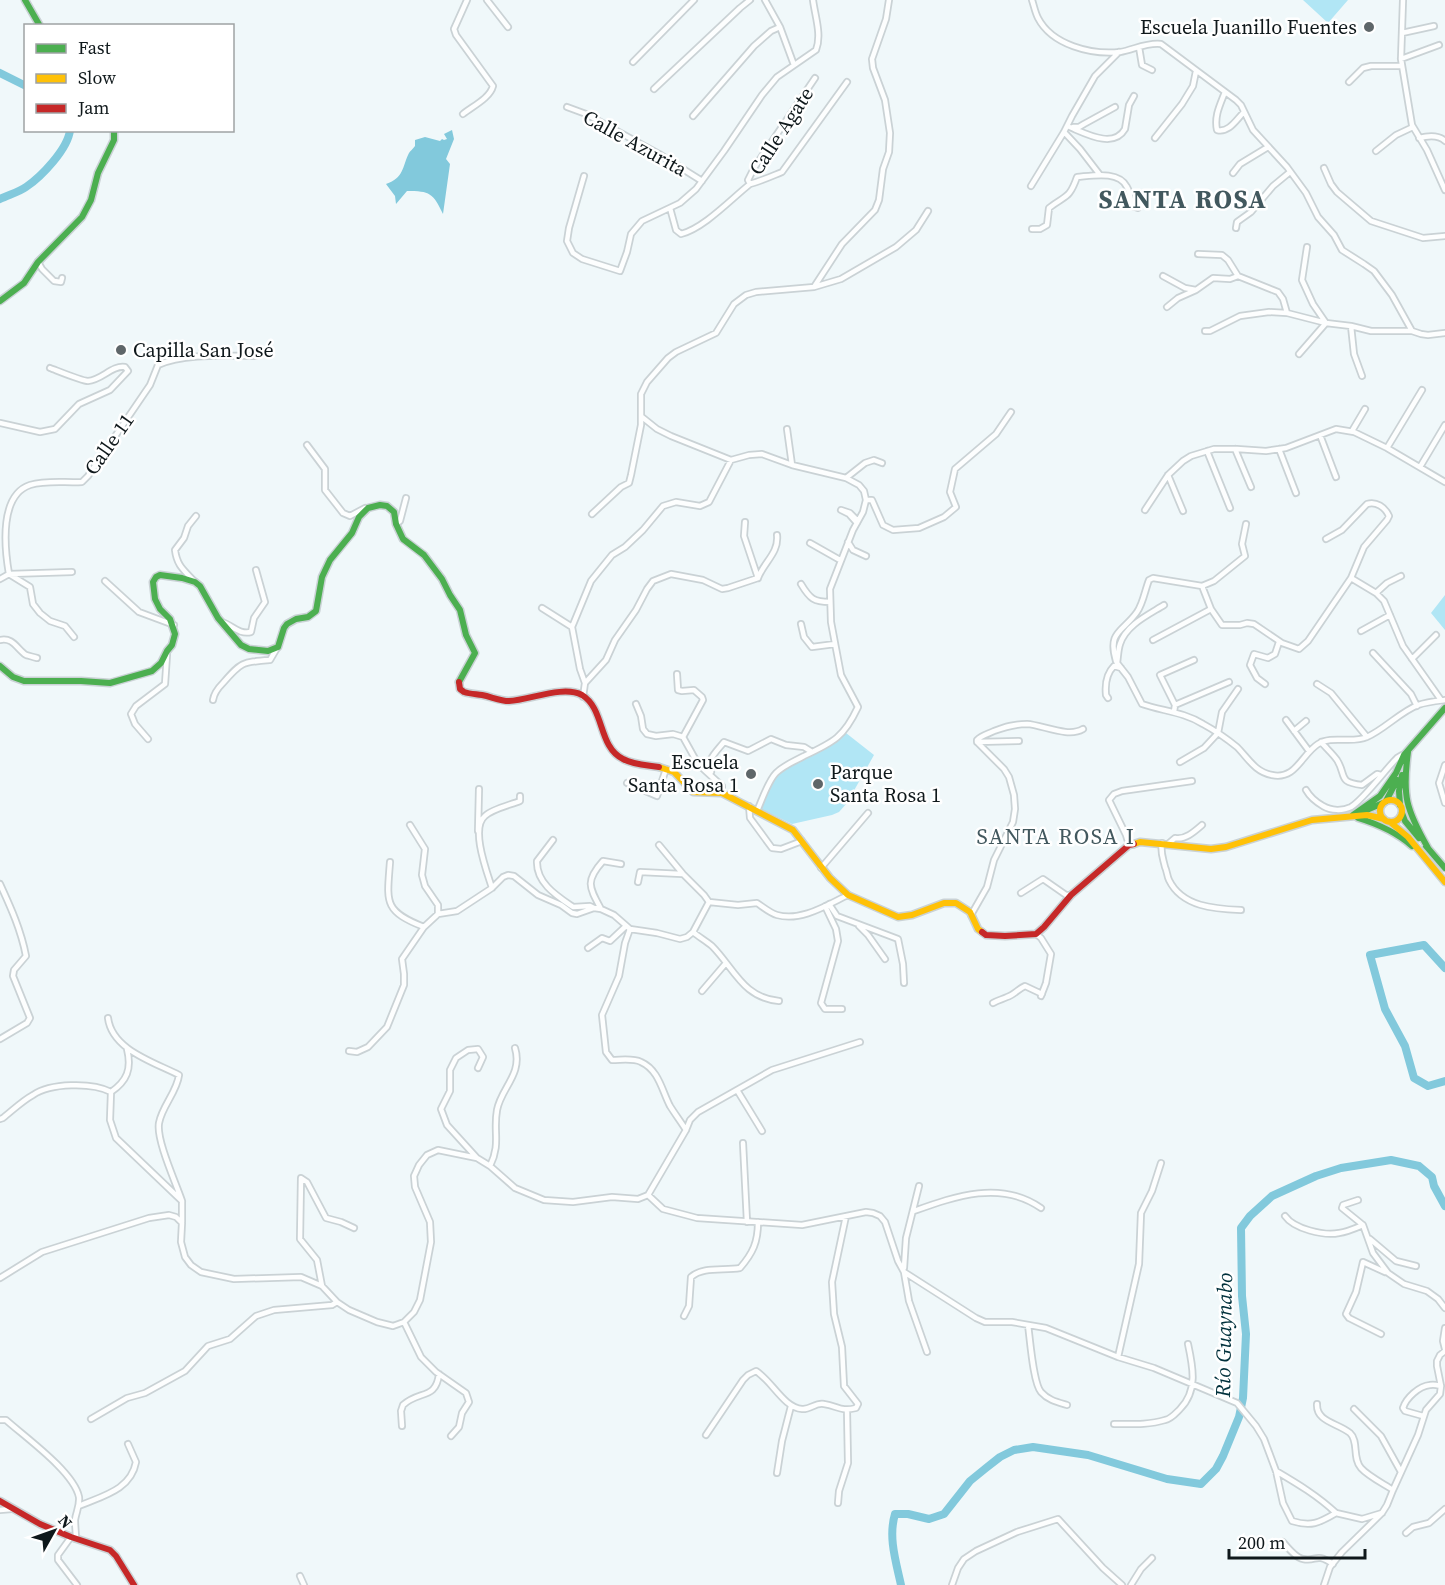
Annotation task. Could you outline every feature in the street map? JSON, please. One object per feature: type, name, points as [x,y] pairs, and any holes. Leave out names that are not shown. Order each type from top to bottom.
[{"type":"street","points":[[25,0],[39,24]]},
{"type":"street","points":[[463,114],[487,96],[493,86],[454,29],[467,0]]},
{"type":"street","points":[[487,0],[508,27]]},
{"type":"street","points":[[633,62],[694,0]]},
{"type":"street","points":[[654,89],[750,0]]},
{"type":"street","points":[[765,0],[780,27],[794,64]]},
{"type":"street","points":[[584,177],[568,228],[567,241],[573,253],[582,259],[620,271],[631,234],[642,221],[680,203],[702,181],[777,77],[816,50],[818,35],[813,0]]},
{"type":"street","points":[[813,287],[842,244],[874,210],[879,201],[883,170],[889,152],[890,133],[885,100],[872,59],[886,19],[889,0]]},
{"type":"street","points":[[1032,0],[1037,17],[1047,32],[1067,45],[1097,51],[1119,52],[1154,43],[1161,44],[1236,100],[1241,105],[1253,130],[1290,171],[1306,193],[1318,217],[1334,235],[1342,250],[1374,271],[1392,295],[1412,331]]},
{"type":"street","points":[[1403,0],[1401,59],[1413,127],[1427,150],[1445,190]]},
{"type":"street","points":[[1402,33],[1434,26]]},
{"type":"street","points":[[693,116],[754,45],[780,27]]},
{"type":"street","points":[[1401,59],[1439,45]]},
{"type":"street","points":[[1139,47],[1142,65],[1152,70]]},
{"type":"street","points":[[1031,186],[1095,76],[1119,52]]},
{"type":"street","points":[[1349,82],[1363,68],[1402,66]]},
{"type":"street","points":[[1155,138],[1182,104],[1193,86],[1196,71]]},
{"type":"street","name":"Calle Agate","points":[[750,184],[748,180],[754,168],[814,78]]},
{"type":"street","points":[[670,208],[676,230],[681,234],[688,232],[699,226],[750,184],[782,172],[847,82]]},
{"type":"street","points":[[1225,92],[1216,118],[1217,130],[1229,128],[1244,112]]},
{"type":"street","points":[[1067,126],[1100,139],[1119,136],[1124,133],[1129,105],[1134,96]]},
{"type":"street","name":"Calle Azurita","points":[[567,107],[607,125],[702,181]]},
{"type":"street","points":[[1067,126],[1079,127],[1115,107]]},
{"type":"street","points":[[1376,150],[1396,135],[1413,127]]},
{"type":"street","points":[[0,301],[24,283],[39,262],[82,217],[91,200],[98,173],[114,140],[114,132]]},
{"type":"street","points":[[1064,132],[1100,175]]},
{"type":"street","points":[[1419,138],[1428,136],[1444,138]]},
{"type":"street","points":[[1233,173],[1240,164],[1268,147]]},
{"type":"street","points":[[1324,168],[1337,192],[1371,221],[1423,238],[1445,236]]},
{"type":"street","points":[[1236,228],[1237,222],[1251,212],[1273,186],[1290,171]]},
{"type":"street","points":[[1032,229],[1040,229],[1047,225],[1049,208],[1068,195],[1077,177],[1113,176],[1126,185],[1132,206],[1138,208]]},
{"type":"street","points":[[592,514],[628,483],[632,475],[641,424],[641,394],[647,382],[668,358],[716,333],[735,304],[746,295],[813,287],[841,279],[896,247],[915,230],[928,211]]},
{"type":"street","points":[[1307,247],[1302,280],[1313,304],[1326,323]]},
{"type":"street","points":[[1198,254],[1222,255],[1233,265],[1238,276]]},
{"type":"street","points":[[39,262],[42,269],[54,281],[61,282],[62,278]]},
{"type":"street","points":[[1163,276],[1185,288],[1196,290]]},
{"type":"street","points":[[1167,307],[1213,278],[1230,279],[1238,276],[1278,292],[1283,299],[1287,313]]},
{"type":"street","points":[[1205,331],[1210,331],[1240,316],[1269,312],[1287,313],[1371,331],[1412,331],[1428,335],[1445,333]]},
{"type":"street","points":[[1299,354],[1326,323]]},
{"type":"street","points":[[1351,326],[1354,354],[1362,376]]},
{"type":"street","name":"Calle 11","points":[[9,574],[4,550],[3,516],[5,507],[15,492],[30,485],[47,482],[82,482],[150,386],[158,365],[195,356],[255,356]]},
{"type":"street","points":[[0,423],[40,432],[55,429],[79,404],[110,390],[128,371],[125,367],[120,367],[87,381],[50,368]]},
{"type":"street","points":[[1387,448],[1422,390]]},
{"type":"street","points":[[1352,431],[1365,410]]},
{"type":"street","points":[[866,500],[872,500],[883,525],[892,530],[919,528],[944,517],[956,507],[950,492],[955,469],[996,434],[1011,412]]},
{"type":"street","points":[[641,417],[671,436],[731,460],[749,454],[762,454],[792,465],[846,478],[859,485],[864,491],[866,500],[863,512],[840,560],[830,589],[831,622],[841,675],[858,707],[843,733],[831,743],[790,763],[776,773],[757,811]]},
{"type":"street","points":[[1420,467],[1445,425]]},
{"type":"street","points":[[787,429],[792,465]]},
{"type":"street","points":[[1145,510],[1168,475],[1191,456],[1214,449],[1266,451],[1286,448],[1336,429],[1352,431],[1387,448],[1445,482]]},
{"type":"street","points":[[1320,435],[1336,477]]},
{"type":"street","points":[[307,445],[325,470],[326,490],[343,513],[350,516],[370,506],[387,506],[394,512],[396,524],[403,539],[424,555],[432,565],[460,610],[466,635],[475,654],[474,660],[459,677],[460,689],[469,694],[507,701],[579,694],[594,710],[609,746],[618,757],[666,769],[677,774],[693,792],[722,793],[793,830],[821,868],[848,895],[898,916],[912,915],[951,902],[969,912],[978,928],[986,935],[1036,934],[1071,895],[1130,845],[1140,842],[1212,849],[1226,847],[1312,820],[1367,815],[1396,820],[1402,813]]},
{"type":"street","points":[[1235,449],[1251,487]]},
{"type":"street","points":[[1279,449],[1296,493]]},
{"type":"street","points":[[1207,451],[1230,507]]},
{"type":"street","points":[[584,697],[585,683],[572,627],[591,581],[612,555],[625,547],[643,530],[663,506],[676,502],[700,506],[710,502],[731,460]]},
{"type":"street","points":[[846,478],[865,463],[874,460],[882,463]]},
{"type":"street","points":[[1168,475],[1183,511]]},
{"type":"street","points":[[396,524],[400,521],[406,498]]},
{"type":"street","points":[[1202,586],[1211,609],[1222,625],[1254,624],[1279,642],[1299,649],[1308,641],[1351,578],[1364,547],[1389,516],[1378,504],[1372,502],[1367,504],[1342,530],[1326,540]]},
{"type":"street","points":[[213,700],[218,689],[236,667],[249,662],[270,660],[278,647],[286,624],[308,617],[316,611],[322,577],[330,560],[352,533],[359,517],[373,506]]},
{"type":"street","points":[[196,516],[175,550],[179,565],[200,586],[222,622],[241,645],[249,649],[268,651],[278,647]]},
{"type":"street","points":[[745,522],[745,542],[758,578]]},
{"type":"street","points":[[1246,524],[1242,544],[1245,556],[1214,581],[1202,586],[1158,578],[1149,580],[1138,611],[1114,640],[1114,652],[1119,666],[1128,676],[1142,704],[1201,722],[1237,748],[1264,773],[1286,775],[1292,772],[1309,751],[1321,742],[1353,741],[1367,737],[1417,706],[1443,700],[1403,646],[1384,601],[1376,593],[1351,578]]},
{"type":"street","points":[[758,578],[776,549],[777,535]]},
{"type":"street","points":[[848,542],[853,550],[866,556]]},
{"type":"street","points":[[810,543],[840,560]]},
{"type":"street","points":[[222,622],[243,633],[252,630],[254,618],[266,602],[256,570]]},
{"type":"street","points":[[0,579],[9,574],[72,572]]},
{"type":"street","points":[[9,574],[30,587],[33,604],[40,613],[50,621],[65,626],[74,637]]},
{"type":"street","points":[[585,683],[606,660],[615,640],[653,581],[671,574],[703,580],[722,589],[758,578]]},
{"type":"street","points":[[0,666],[13,677],[24,681],[110,683],[153,670],[161,663],[176,634],[174,625],[160,609],[155,599],[153,582],[160,575],[176,576],[195,582]]},
{"type":"street","points":[[1376,593],[1387,583],[1401,576]]},
{"type":"street","points":[[105,581],[139,612],[174,625]]},
{"type":"street","points":[[801,584],[816,602],[830,602]]},
{"type":"street","points":[[1119,666],[1121,641],[1128,630],[1164,605]]},
{"type":"street","points":[[542,608],[572,627]]},
{"type":"street","points":[[1153,640],[1211,609]]},
{"type":"street","points":[[1361,631],[1390,615]]},
{"type":"street","points":[[801,624],[804,637],[812,647],[834,644]]},
{"type":"street","points":[[1412,659],[1436,635]]},
{"type":"street","points":[[0,640],[4,638],[11,641],[26,655],[37,658]]},
{"type":"street","points":[[1265,684],[1257,678],[1250,665],[1254,654],[1268,658],[1275,654],[1279,642]]},
{"type":"street","points":[[148,739],[135,724],[132,714],[136,706],[165,684],[167,651]]},
{"type":"street","points":[[1373,653],[1411,694],[1417,706]]},
{"type":"street","points":[[1174,712],[1175,705],[1160,675],[1194,660]]},
{"type":"street","points":[[1108,698],[1105,689],[1109,671],[1114,666],[1119,666]]},
{"type":"street","points":[[677,674],[678,690],[694,690],[703,700],[683,736]]},
{"type":"street","points":[[1175,705],[1229,682]]},
{"type":"street","points":[[1317,684],[1331,693],[1367,737]]},
{"type":"street","points":[[1180,762],[1204,748],[1218,733],[1222,712],[1238,689]]},
{"type":"street","points":[[636,704],[643,729],[647,734],[683,736]]},
{"type":"street","points":[[1350,817],[1380,796],[1406,753],[1445,708]]},
{"type":"street","points":[[1286,720],[1309,751]]},
{"type":"street","points":[[1294,731],[1306,720]]},
{"type":"street","points":[[977,742],[982,736],[1012,724],[1027,724],[1073,733],[1083,729]]},
{"type":"street","points":[[683,736],[698,764],[722,786],[722,793]]},
{"type":"street","points":[[713,777],[708,768],[708,762],[724,742],[748,751],[771,739],[786,745],[804,747],[812,752]]},
{"type":"street","points":[[977,742],[1019,741]]},
{"type":"street","points":[[971,915],[987,887],[994,860],[1013,822],[1015,809],[1009,777],[977,742]]},
{"type":"street","points":[[1321,742],[1337,760],[1343,778],[1351,784],[1362,785],[1377,774],[1381,775]]},
{"type":"street","points":[[1306,790],[1311,798],[1326,808],[1344,809],[1356,802],[1397,758],[1406,753]]},
{"type":"street","points":[[1406,753],[1394,788],[1380,811],[1387,820],[1411,839],[1445,882]]},
{"type":"street","points":[[1406,753],[1399,786],[1402,813],[1408,826],[1445,868]]},
{"type":"street","points":[[1406,753],[1404,781],[1406,798],[1411,817],[1428,848]]},
{"type":"street","points":[[1444,800],[1439,783],[1445,765]]},
{"type":"street","points":[[627,783],[657,796],[666,769]]},
{"type":"street","points":[[1130,845],[1109,800],[1110,797],[1122,791],[1192,781]]},
{"type":"street","points":[[479,789],[477,831],[480,833]]},
{"type":"street","points":[[492,888],[479,845],[481,821],[487,814],[519,801],[520,796]]},
{"type":"street","points":[[1350,817],[1384,802],[1395,800],[1400,805]]},
{"type":"street","points":[[749,806],[750,818],[772,848],[781,849],[801,841]]},
{"type":"street","points":[[821,868],[868,813]]},
{"type":"street","points":[[1350,817],[1374,822],[1393,831],[1421,854]]},
{"type":"street","points":[[410,825],[425,849],[422,875],[425,886],[438,905],[438,914]]},
{"type":"street","points":[[1202,825],[1182,839],[1175,838],[1165,844],[1161,853],[1170,881],[1180,894],[1190,901],[1215,909],[1241,910]]},
{"type":"street","points":[[553,840],[537,861],[539,876],[551,891],[573,907],[590,906],[601,909],[614,915],[628,928],[680,939],[693,932],[709,902]]},
{"type":"street","points":[[659,844],[709,902],[738,905],[757,903],[775,915],[785,916],[803,915],[848,895]]},
{"type":"street","points":[[601,909],[591,891],[593,873],[603,861],[621,864]]},
{"type":"street","points":[[390,862],[388,899],[397,913],[407,921],[424,927]]},
{"type":"street","points":[[638,882],[640,872],[683,874]]},
{"type":"street","points":[[350,1051],[357,1052],[368,1047],[387,1027],[404,985],[402,959],[424,927],[438,914],[457,911],[508,875],[514,876],[538,895],[561,905],[572,913],[577,914],[594,908]]},
{"type":"street","points":[[1021,893],[1043,879],[1066,895],[1071,895]]},
{"type":"street","points":[[0,884],[12,908],[26,956],[14,970],[13,976],[30,1018],[27,1023],[0,1039]]},
{"type":"street","points":[[827,905],[837,916],[898,939],[904,982]]},
{"type":"street","points":[[827,905],[838,941],[821,1004],[825,1009],[842,1009]]},
{"type":"street","points":[[855,923],[868,935],[885,959]]},
{"type":"street","points":[[588,948],[602,938],[610,941],[628,928]]},
{"type":"street","points":[[628,928],[619,976],[602,1015],[606,1052],[612,1060],[634,1060],[649,1067],[658,1078],[670,1106],[686,1130]]},
{"type":"street","points":[[693,932],[712,946],[745,987],[770,1000],[779,1001]]},
{"type":"street","points":[[993,1003],[1007,998],[1025,986],[1042,995],[1051,954],[1036,934]]},
{"type":"street","points":[[702,992],[726,963]]},
{"type":"street","points":[[108,1018],[111,1032],[127,1049],[179,1075],[162,1115],[159,1129],[182,1201],[181,1242],[183,1251],[191,1265],[201,1272],[234,1279],[301,1277],[322,1286],[337,1302],[349,1310],[393,1326],[404,1322],[414,1312],[420,1300],[431,1242],[430,1222],[415,1187],[414,1176],[427,1155],[438,1150],[477,1158]]},
{"type":"street","points":[[478,1068],[483,1057],[478,1049],[468,1050],[456,1058],[450,1070],[450,1091],[441,1109],[447,1125],[477,1158],[515,1188],[544,1200],[573,1202],[612,1197],[638,1199],[648,1195],[690,1120],[698,1112],[772,1070],[860,1042]]},
{"type":"street","points":[[490,1166],[496,1155],[497,1109],[517,1067],[518,1057],[515,1048]]},
{"type":"street","points":[[111,1092],[121,1085],[127,1076],[129,1059],[127,1049]]},
{"type":"street","points":[[0,1119],[44,1089],[85,1084],[102,1087],[111,1092]]},
{"type":"street","points":[[737,1090],[762,1131]]},
{"type":"street","points":[[111,1092],[110,1120],[116,1138],[182,1201]]},
{"type":"street","points":[[743,1143],[747,1222]]},
{"type":"street","points":[[1118,1357],[1139,1264],[1141,1213],[1152,1191],[1161,1163]]},
{"type":"street","points":[[322,1286],[317,1260],[300,1239],[301,1178],[307,1182],[326,1218],[354,1228]]},
{"type":"street","points":[[919,1186],[906,1238],[904,1271],[909,1301],[927,1352]]},
{"type":"street","points":[[914,1211],[946,1199],[993,1193],[1009,1194],[1032,1202],[1041,1208]]},
{"type":"street","points":[[648,1195],[663,1209],[697,1218],[802,1225],[866,1212],[880,1216],[885,1222],[898,1261],[904,1271],[985,1322],[1012,1322],[1046,1328],[1118,1357],[1154,1368],[1237,1403],[1257,1426],[1264,1439],[1276,1471],[1283,1503],[1292,1521],[1303,1525],[1319,1523],[1336,1514]]},
{"type":"street","points":[[1358,1200],[1343,1205],[1341,1208],[1363,1225],[1372,1253],[1388,1273]]},
{"type":"street","points":[[0,1278],[42,1252],[149,1218],[169,1215],[176,1217],[182,1223]]},
{"type":"street","points":[[706,1434],[743,1380],[756,1371],[765,1377],[791,1406],[804,1410],[822,1403],[847,1410],[856,1408],[858,1404],[844,1386],[842,1347],[834,1314],[832,1282],[846,1216]]},
{"type":"street","points":[[1285,1216],[1294,1225],[1316,1232],[1340,1233],[1363,1225]]},
{"type":"street","points":[[684,1317],[689,1306],[690,1277],[704,1269],[740,1268],[749,1258],[758,1237],[758,1222]]},
{"type":"street","points":[[1368,1238],[1396,1261],[1416,1266]]},
{"type":"street","points":[[1381,1334],[1349,1318],[1346,1314],[1356,1292],[1363,1262],[1388,1273],[1404,1284],[1428,1291],[1445,1308]]},
{"type":"street","points":[[91,1419],[127,1398],[145,1393],[185,1371],[208,1346],[230,1339],[256,1316],[274,1310],[332,1305],[337,1302]]},
{"type":"street","points":[[404,1322],[421,1357],[439,1374],[466,1392],[469,1402],[462,1413],[459,1427],[451,1436]]},
{"type":"street","points":[[1028,1325],[1039,1390],[1052,1401],[1067,1405]]},
{"type":"street","points":[[1326,1583],[1333,1563],[1387,1505],[1418,1435],[1426,1410],[1440,1394],[1437,1361],[1445,1350],[1443,1341],[1445,1328]]},
{"type":"street","points":[[1114,1424],[1168,1420],[1185,1404],[1193,1385],[1194,1371],[1188,1344]]},
{"type":"street","points":[[402,1426],[403,1405],[415,1396],[432,1391],[438,1383],[439,1374]]},
{"type":"street","points":[[1424,1416],[1402,1408],[1419,1389],[1432,1384],[1441,1386]]},
{"type":"street","points":[[1317,1404],[1316,1411],[1320,1416],[1350,1432],[1354,1439],[1356,1458],[1361,1468],[1393,1490]]},
{"type":"street","points":[[777,1473],[791,1406]]},
{"type":"street","points":[[1354,1409],[1381,1436],[1401,1472]]},
{"type":"street","points":[[838,1503],[838,1491],[848,1463],[847,1410]]},
{"type":"street","points":[[0,1420],[6,1420],[65,1472],[78,1493],[79,1506],[73,1538],[58,1555],[58,1560],[77,1585]]},
{"type":"street","points":[[79,1506],[116,1490],[126,1483],[132,1475],[136,1462],[128,1444]]},
{"type":"street","points":[[1276,1471],[1322,1500],[1336,1514],[1362,1519],[1382,1513]]},
{"type":"street","points":[[0,1501],[40,1524],[110,1550],[134,1585]]},
{"type":"street","points":[[0,1510],[12,1509]]},
{"type":"street","points":[[1406,1533],[1413,1527],[1429,1523],[1445,1509]]},
{"type":"street","points":[[952,1585],[964,1559],[976,1551],[1017,1532],[1058,1519],[1103,1568],[1122,1585]]},
{"type":"street","points":[[1283,1542],[1298,1557],[1303,1559],[1321,1557],[1333,1563]]},
{"type":"street","points":[[1131,1585],[1152,1558]]},
{"type":"street","points":[[300,1576],[304,1585]]},
{"type":"shaded area","points":[[1303,0],[1348,0],[1328,23]]},
{"type":"shaded area","points":[[452,130],[454,139],[446,159],[450,164],[443,214],[433,197],[426,193],[407,191],[396,204],[395,196],[386,184],[396,179],[402,172],[409,153],[415,146],[415,140],[425,137],[444,140],[447,139],[444,134]]},
{"type":"shaded area","points":[[1445,595],[1445,630],[1431,613]]},
{"type":"shaded area","name":"Parque Santa Rosa 1","points":[[846,733],[874,755],[847,803],[839,812],[792,824],[761,809],[772,784],[781,772],[797,761],[831,745]]},
{"type":"waterway","points":[[0,73],[24,85]]},
{"type":"waterway","points":[[0,199],[23,189],[39,177],[59,154],[69,132]]},
{"type":"waterway","name":"Río Guaynabo","points":[[1445,968],[1424,945],[1370,955],[1385,1009],[1405,1046],[1414,1078],[1428,1086],[1445,1081]]},
{"type":"waterway","name":"Río Guaynabo","points":[[901,1585],[892,1532],[895,1514],[908,1514],[929,1519],[944,1514],[970,1481],[1000,1457],[1014,1450],[1033,1447],[1088,1455],[1167,1479],[1201,1484],[1216,1469],[1239,1417],[1243,1398],[1246,1334],[1242,1296],[1241,1228],[1250,1216],[1272,1196],[1316,1176],[1341,1168],[1391,1160],[1419,1166],[1432,1177],[1434,1186],[1445,1206]]},
{"type":"traffic: fast","points":[[25,0],[39,24]]},
{"type":"traffic: fast","points":[[0,301],[24,283],[38,262],[82,217],[91,200],[98,173],[114,140],[114,132]]},
{"type":"traffic: fast","points":[[0,666],[13,677],[24,681],[110,683],[152,671],[161,663],[172,645],[175,634],[170,619],[160,609],[155,599],[153,582],[160,575],[182,578],[200,586],[218,618],[241,645],[249,649],[268,651],[278,647],[287,624],[296,619],[308,617],[316,611],[322,577],[330,560],[352,533],[359,517],[368,508],[380,505],[387,506],[394,512],[396,524],[403,539],[424,555],[442,579],[460,610],[466,635],[475,653],[459,682]]},
{"type":"traffic: fast","points":[[1353,815],[1380,796],[1396,773],[1404,755],[1445,708]]},
{"type":"traffic: fast","points":[[1408,752],[1406,791],[1410,812],[1428,848]]},
{"type":"traffic: fast","points":[[1400,805],[1399,791],[1402,775]]},
{"type":"traffic: fast","points":[[1386,801],[1397,780]]},
{"type":"traffic: fast","points":[[1362,812],[1383,803]]},
{"type":"traffic: fast","points":[[1402,813],[1405,821],[1419,838]]},
{"type":"traffic: fast","points":[[1358,818],[1386,829],[1412,846]]},
{"type":"traffic: fast","points":[[1426,846],[1445,868]]},
{"type":"traffic: slow","points":[[659,767],[674,772],[693,792],[722,793],[793,830],[830,878],[848,895],[898,917],[912,915],[944,903],[956,903],[970,912],[978,929],[982,932]]},
{"type":"traffic: slow","points":[[1391,800],[1399,803],[1402,811],[1399,819],[1391,822],[1383,819],[1380,811],[1383,803],[1391,800]]},
{"type":"traffic: slow","points":[[1134,844],[1140,842],[1211,849],[1226,847],[1312,820],[1367,815],[1384,819]]},
{"type":"traffic: slow","points":[[1390,822],[1408,837],[1445,882]]},
{"type":"traffic: jam","points":[[459,682],[460,689],[464,692],[506,701],[556,692],[574,692],[582,695],[595,709],[609,746],[615,753],[632,762],[659,767]]},
{"type":"traffic: jam","points":[[982,932],[986,935],[1005,936],[1036,934],[1071,895],[1129,845],[1134,844]]},
{"type":"traffic: jam","points":[[0,1501],[40,1524],[110,1550],[134,1585]]},
{"type":"place","name":"Escuela Juanillo Fuentes","points":[[1369,27]]},
{"type":"place","name":"Capilla San José","points":[[121,350]]},
{"type":"place","name":"Escuela Santa Rosa 1","points":[[751,774]]},
{"type":"place","name":"Parque Santa Rosa 1","points":[[818,784]]},
{"type":"district","name":"SANTA ROSA","points":[[1183,199]]},
{"type":"district","name":"SANTA ROSA I","points":[[1056,836]]}]
